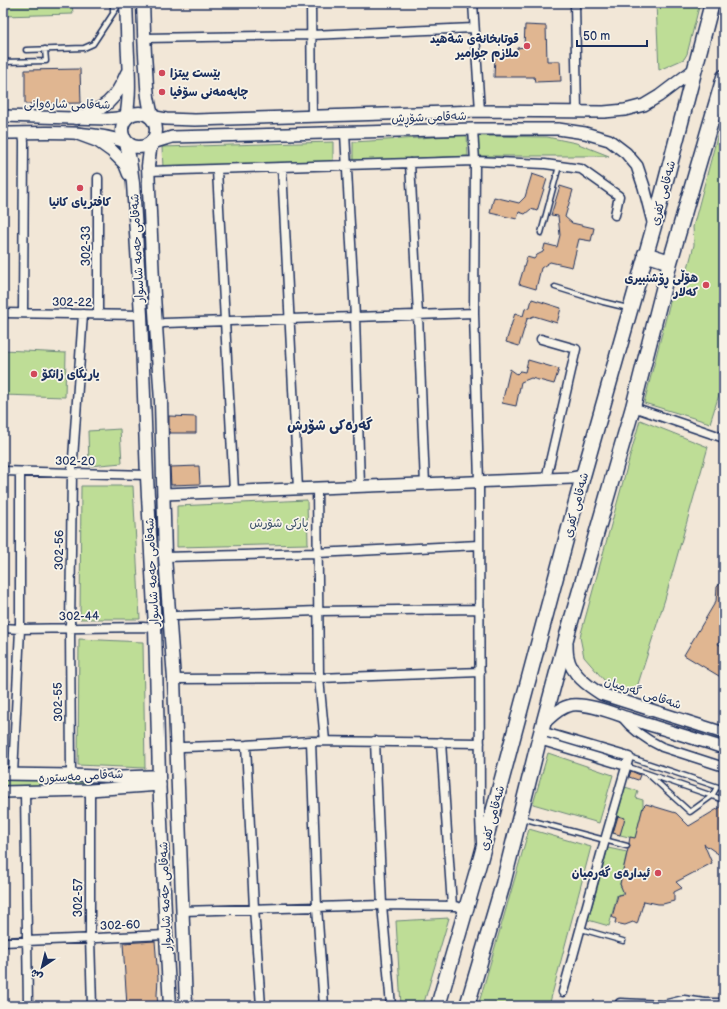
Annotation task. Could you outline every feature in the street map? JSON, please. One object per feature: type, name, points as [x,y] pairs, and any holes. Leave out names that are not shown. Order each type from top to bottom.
[{"type":"highway","name":"شەقامی کفری","points":[[438,1006],[481,857],[583,476],[654,226],[712,3]]},
{"type":"highway","points":[[468,1006],[503,884],[541,731],[567,635],[632,407],[670,262],[724,77]]},
{"type":"highway","points":[[645,254],[670,262]]},
{"type":"main road","points":[[126,3],[129,104],[127,116],[122,128],[122,134],[126,141]]},
{"type":"main road","points":[[3,132],[66,133],[101,136],[126,141],[133,146],[138,147],[151,143],[156,136],[157,130],[148,100],[143,3]]},
{"type":"main road","points":[[66,133],[71,118],[90,114],[105,105],[112,98],[122,84],[129,68]]},
{"type":"main road","name":"شەقامی شۆڕش","points":[[152,117],[195,120],[480,111],[604,112],[625,110],[644,105],[659,96],[696,68]]},
{"type":"main road","points":[[127,116],[140,112],[146,113],[152,117]]},
{"type":"main road","points":[[558,112],[558,129]]},
{"type":"main road","name":"شەقامی شارەوانی","points":[[3,116],[107,119],[127,116]]},
{"type":"main road","points":[[195,120],[195,136]]},
{"type":"main road","name":"شەقامی شۆڕش","points":[[151,143],[172,137],[195,136],[473,129],[558,129],[585,133],[609,140],[626,153],[637,166],[654,226]]},
{"type":"main road","points":[[79,134],[98,141],[112,151],[125,164],[133,183]]},
{"type":"main road","name":"شەقامی حەمە شاسوار","points":[[126,141],[133,183],[141,315],[170,1006]]},
{"type":"main road","name":"شەقامی حەمە شاسوار","points":[[151,143],[148,157],[153,281],[161,401],[169,618],[174,679],[186,1006]]},
{"type":"main road","points":[[138,280],[153,281]]},
{"type":"main road","points":[[164,494],[479,482],[572,478],[583,476]]},
{"type":"main road","name":"شەقامی گەرمیان","points":[[567,635],[568,658],[573,670],[578,677],[592,689],[609,697],[724,733]]},
{"type":"main road","points":[[541,731],[558,711],[570,705],[584,706],[620,715],[724,748]]},
{"type":"main road","name":"شەقامی مەستورە","points":[[8,774],[71,775],[122,782]]},
{"type":"main road","name":"شەقامی مەستورە","points":[[3,792],[90,790],[149,776],[160,781]]},
{"type":"street","points":[[310,3],[312,116]]},
{"type":"street","points":[[473,3],[480,111]]},
{"type":"street","points":[[574,3],[576,112]]},
{"type":"street","points":[[144,38],[311,35],[474,28]]},
{"type":"street","points":[[473,129],[475,161],[474,313],[479,482],[481,857]]},
{"type":"street","points":[[22,132],[24,142],[23,313]]},
{"type":"street","points":[[345,133],[355,317],[360,486]]},
{"type":"street","points":[[149,171],[475,161],[559,165],[580,169],[619,196],[615,215]]},
{"type":"street","points":[[410,163],[425,484]]},
{"type":"street","points":[[282,168],[298,489]]},
{"type":"street","points":[[217,170],[234,492]]},
{"type":"street","name":"302-33","points":[[98,178],[98,314]]},
{"type":"street","name":"302-22","points":[[3,313],[141,315]]},
{"type":"street","points":[[157,325],[164,323],[474,313]]},
{"type":"street","name":"302-56","points":[[70,628],[72,473],[84,314]]},
{"type":"street","points":[[541,340],[576,349],[546,479]]},
{"type":"street","points":[[632,407],[724,438]]},
{"type":"street","name":"302-20","points":[[3,471],[147,475]]},
{"type":"street","points":[[8,774],[20,629],[20,472]]},
{"type":"street","points":[[317,488],[319,678],[325,741]]},
{"type":"street","points":[[166,557],[317,553],[479,545]]},
{"type":"street","points":[[169,618],[176,616],[318,611],[480,609]]},
{"type":"street","name":"302-44","points":[[3,628],[155,628]]},
{"type":"street","name":"302-55","points":[[70,628],[71,775]]},
{"type":"street","points":[[174,679],[319,678],[480,672]]},
{"type":"street","points":[[620,715],[634,731],[652,742],[662,747],[724,767]]},
{"type":"street","points":[[541,731],[628,757],[563,992]]},
{"type":"street","points":[[541,731],[626,766]]},
{"type":"street","points":[[176,748],[246,746],[311,741],[480,743]]},
{"type":"street","points":[[311,741],[317,907],[324,1006]]},
{"type":"street","points":[[375,741],[382,905],[391,1006]]},
{"type":"street","points":[[441,742],[452,906]]},
{"type":"street","points":[[246,746],[254,908],[261,1006]]},
{"type":"street","name":"302-57","points":[[90,790],[90,938],[92,1006]]},
{"type":"street","points":[[25,792],[28,1006]]},
{"type":"street","points":[[182,911],[382,905],[452,906],[466,908]]},
{"type":"street","name":"302-60","points":[[3,942],[166,935]]},
{"type":"street","points":[[619,1006],[620,1003],[663,1004],[684,1000],[724,1004]]},
{"type":"lane","points":[[113,3],[113,12]]},
{"type":"lane","points":[[26,50],[84,48],[93,44],[120,3]]},
{"type":"lane","points":[[3,62],[46,61],[45,49]]},
{"type":"lane","points":[[541,233],[559,165]]},
{"type":"lane","points":[[555,287],[630,309]]},
{"type":"lane","points":[[628,757],[724,789]]},
{"type":"lane","points":[[626,766],[724,800]]},
{"type":"lane","points":[[646,772],[690,812],[712,796],[717,786]]},
{"type":"lane","points":[[520,818],[627,846]]},
{"type":"lane","points":[[580,929],[623,942]]},
{"type":"green space","points":[[3,3],[72,3],[73,14],[3,16]]},
{"type":"green space","points":[[656,3],[700,3],[687,54],[684,59],[659,70]]},
{"type":"green space","points":[[724,111],[724,379],[710,423],[644,403],[670,302],[683,287],[694,245],[693,227]]},
{"type":"green space","points":[[467,135],[468,156],[353,161],[353,142]]},
{"type":"green space","points":[[478,136],[547,137],[576,143],[609,156],[479,156]]},
{"type":"green space","points":[[333,142],[333,162],[163,168],[162,147]]},
{"type":"green space","name":"یاریگای زانکۆ","points":[[3,350],[66,353],[65,397],[3,395]]},
{"type":"green space","points":[[640,420],[708,447],[665,599],[638,684],[633,695],[604,680],[584,657],[580,637]]},
{"type":"green space","points":[[120,429],[122,463],[89,466],[88,431]]},
{"type":"green space","points":[[81,486],[133,486],[140,619],[80,619]]},
{"type":"green space","name":"پارکی شۆرش","points":[[307,500],[308,544],[177,547],[177,506]]},
{"type":"green space","points":[[79,639],[143,642],[145,768],[78,765]]},
{"type":"green space","points":[[548,753],[613,775],[599,823],[533,804]]},
{"type":"green space","points":[[3,780],[87,780],[88,784],[3,787]]},
{"type":"green space","points":[[625,787],[638,791],[636,798],[643,800],[643,807],[638,828],[644,829],[637,839],[612,833]]},
{"type":"green space","points":[[529,829],[591,847],[549,1006],[478,1006]]},
{"type":"green space","points":[[608,848],[627,852],[620,884],[623,888],[622,894],[617,895],[609,926],[588,920]]},
{"type":"green space","points":[[449,918],[423,1006],[401,1006],[396,921]]},
{"type":"building","points":[[525,25],[546,26],[547,61],[560,61],[561,81],[535,82],[534,77],[494,77],[495,56],[517,55],[517,48],[524,47]]},
{"type":"building","points":[[80,69],[81,103],[25,104],[25,70]]},
{"type":"building","points":[[532,174],[547,179],[537,211],[531,209],[525,214],[519,212],[517,219],[490,213],[494,197],[519,203],[525,197]]},
{"type":"building","points":[[560,186],[573,190],[565,217],[572,223],[594,228],[591,241],[579,239],[572,267],[550,262],[541,268],[536,289],[519,284],[527,257],[534,259],[537,255],[543,252],[545,244],[557,247],[560,235],[558,216],[551,215]]},
{"type":"building","points":[[532,299],[561,308],[557,323],[534,316],[527,319],[519,346],[506,342],[515,313],[523,316],[525,309],[530,307]]},
{"type":"building","points":[[528,360],[559,369],[554,384],[531,378],[521,382],[516,406],[502,403],[510,369],[517,374],[520,371],[525,372]]},
{"type":"building","points":[[169,416],[196,417],[196,433],[169,433]]},
{"type":"building","points":[[199,466],[200,484],[171,485],[170,467]]},
{"type":"building","points":[[724,579],[724,635],[718,644],[724,647],[724,679],[684,655],[716,601],[717,587]]},
{"type":"building","points":[[631,771],[640,775],[638,780],[629,777]]},
{"type":"building","name":"ئیدارەی گەرمیان","points":[[646,804],[676,813],[689,826],[724,805],[724,858],[704,844],[712,863],[676,882],[682,888],[674,892],[674,901],[658,904],[644,901],[637,924],[633,922],[625,925],[615,923],[616,919],[612,917],[618,895],[624,894],[620,884],[628,849],[630,847],[630,837],[635,838],[643,807]]},
{"type":"building","points":[[618,816],[625,818],[620,835],[613,833]]},
{"type":"building","points":[[155,941],[158,978],[158,1006],[127,1006],[123,943]]},
{"type":"place","name":"قوتابخانةى شةهيد ملازم جوامير","points":[[527,46]]},
{"type":"place","name":"بێست پیتزا","points":[[162,73]]},
{"type":"place","name":"چاپەمەنی سۆفیا","points":[[162,92]]},
{"type":"place","name":"کافتریای کانیا","points":[[80,188]]},
{"type":"place","name":"هۆڵی ڕۆشنبیری کەلار","points":[[706,285]]},
{"type":"place","name":"یاریگای زانکۆ","points":[[34,374]]},
{"type":"place","name":"ئیدارەی گەرمیان","points":[[658,873]]},
{"type":"district","name":"گەرەکی شۆرش","points":[[330,425]]}]
